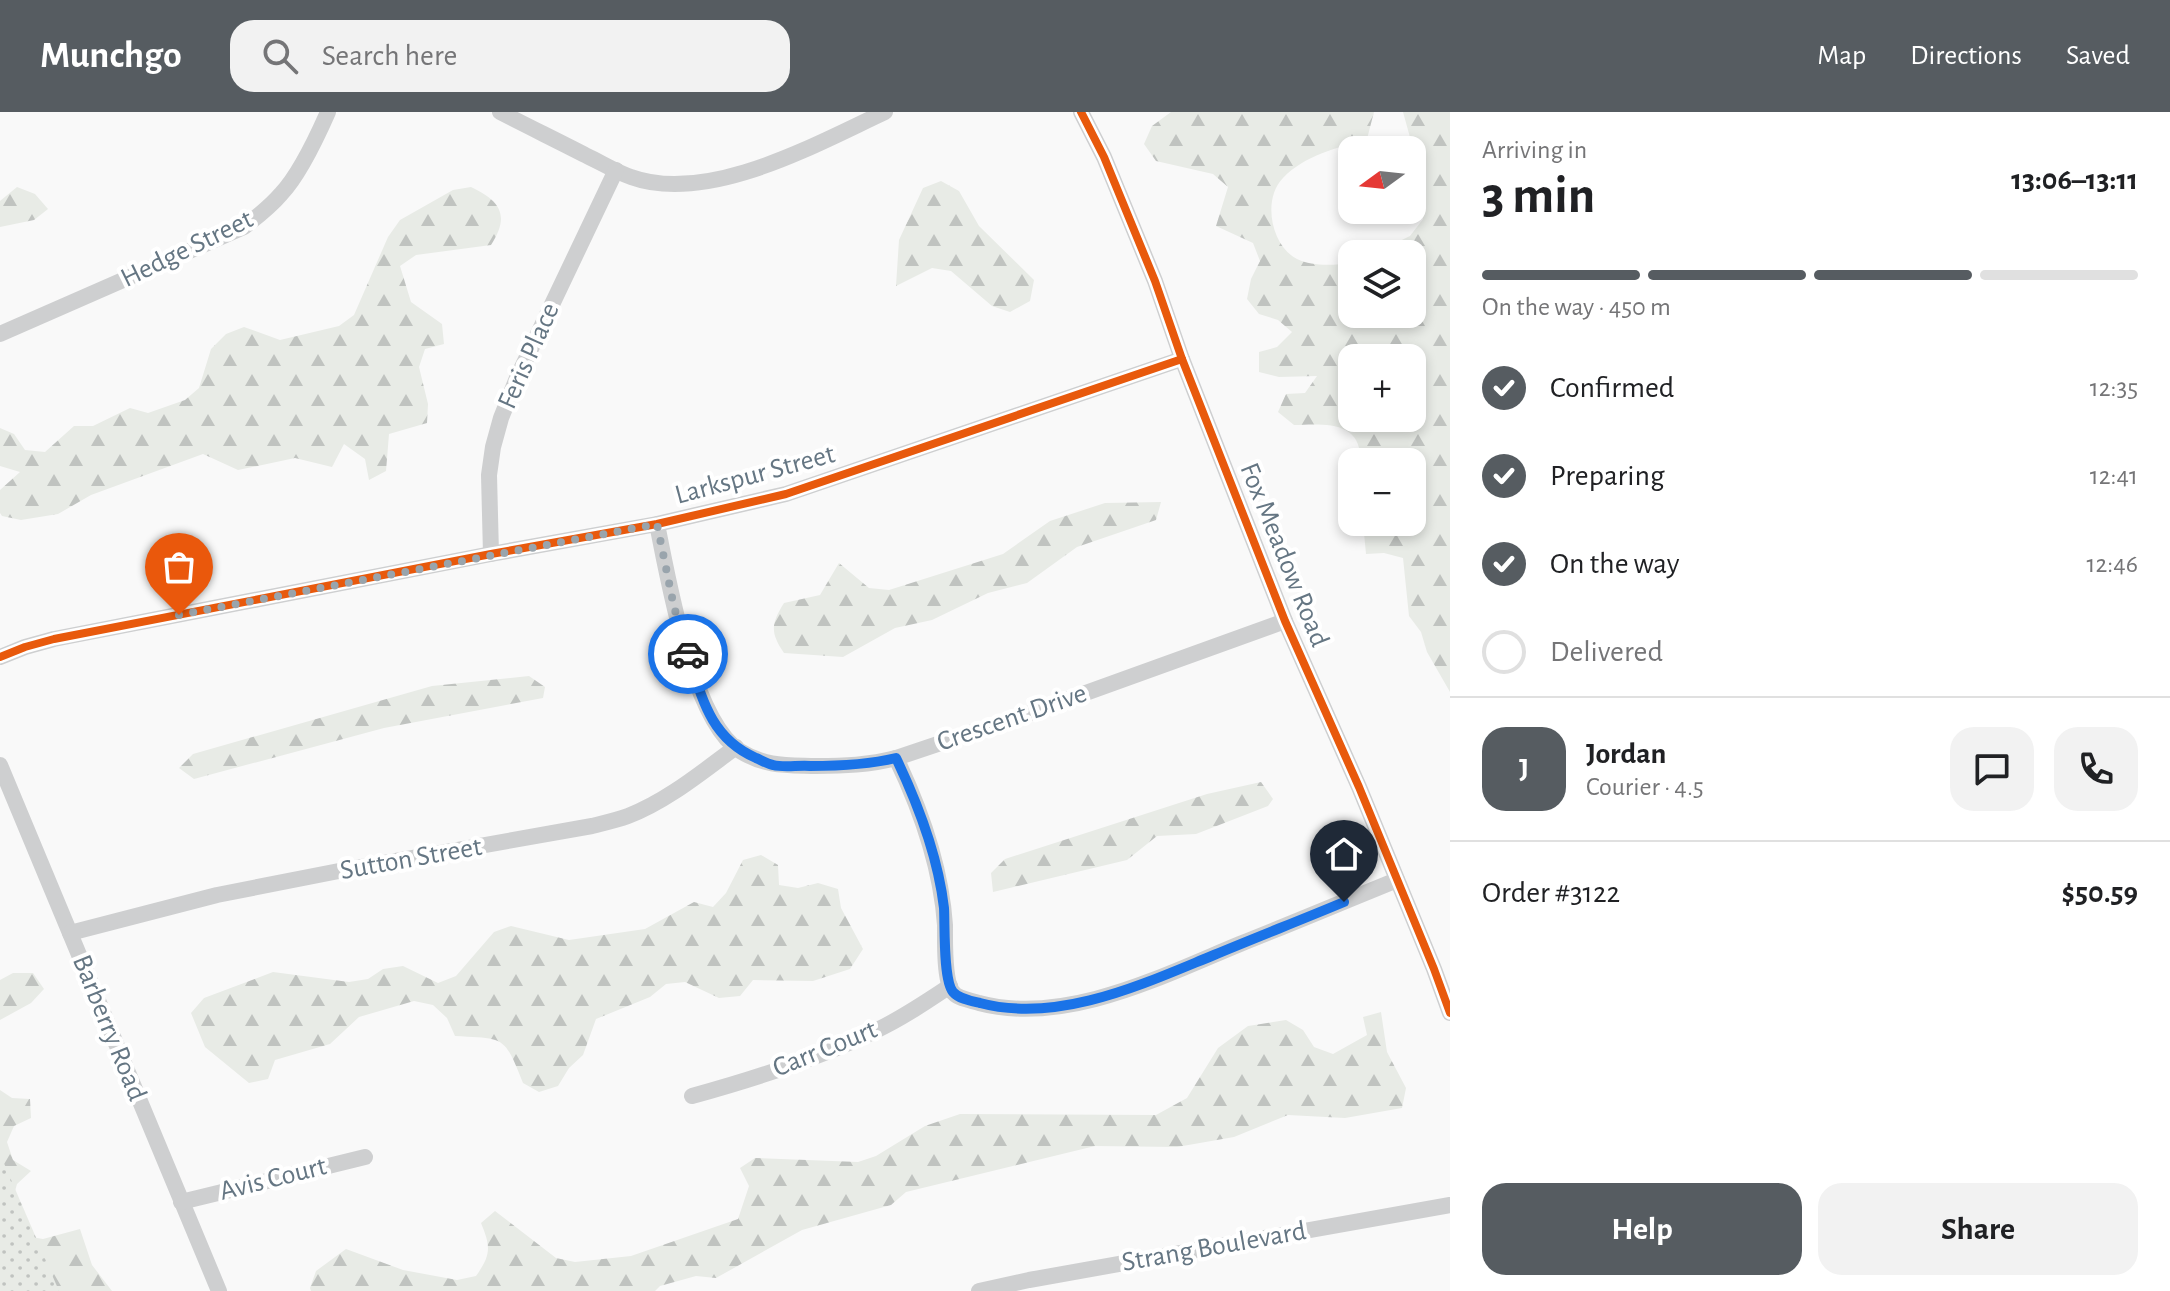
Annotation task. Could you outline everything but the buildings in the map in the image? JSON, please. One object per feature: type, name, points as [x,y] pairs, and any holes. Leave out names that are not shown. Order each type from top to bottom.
[{"type":"street","name":"Hedge Street","points":[[0,334],[244,227],[284,191],[317,137],[328,112]]},
{"type":"street","points":[[500,112],[630,177],[654,184],[729,178],[799,152],[885,112]]},
{"type":"street","name":"Fox Meadow Road","points":[[1081,112],[1104,157],[1155,281],[1182,359],[1285,621],[1359,787],[1450,1013]]},
{"type":"street","name":"Feris Place","points":[[491,554],[489,475],[501,418],[616,170]]},
{"type":"street","name":"Larkspur Street","points":[[0,657],[54,639],[657,524],[786,494],[1182,359]]},
{"type":"street","name":"Crescent Drive","points":[[657,524],[674,607],[701,697],[714,725],[736,747],[774,765],[842,766],[896,758],[1285,621]]},
{"type":"street","name":"Sutton Street","points":[[70,933],[217,895],[627,817],[697,776],[736,747]]},
{"type":"street","points":[[896,758],[929,843],[938,877],[951,991],[960,997],[992,1006],[1060,1006],[1089,1000],[1157,978],[1397,880]]},
{"type":"street","name":"Barberry Road","points":[[0,765],[219,1291]]},
{"type":"street","name":"Carr Court","points":[[692,1096],[736,1084],[876,1031],[950,986]]},
{"type":"street","name":"Avis Court","points":[[181,1202],[365,1157]]},
{"type":"street","name":"Strang Boulevard","points":[[979,1291],[1030,1286],[1450,1205]]},
{"type":"green space","points":[[1171,112],[1374,112],[1368,136],[1338,136],[1338,148],[1301,163],[1283,178],[1273,198],[1272,222],[1281,244],[1297,259],[1338,264],[1338,328],[1426,328],[1426,240],[1402,240],[1410,236],[1419,224],[1426,224],[1426,136],[1410,136],[1403,112],[1450,112],[1450,692],[1427,652],[1421,632],[1409,616],[1403,558],[1384,553],[1366,554],[1364,536],[1426,536],[1426,448],[1359,448],[1348,432],[1426,432],[1426,344],[1338,344],[1338,427],[1294,425],[1278,412],[1286,394],[1305,393],[1317,376],[1279,377],[1259,372],[1259,352],[1277,347],[1292,332],[1278,320],[1259,314],[1247,299],[1251,279],[1260,261],[1253,243],[1216,226],[1228,187],[1213,174],[1156,161],[1144,144],[1152,126]]},
{"type":"green space","points":[[941,181],[959,191],[979,226],[1034,280],[1030,301],[1010,312],[992,306],[951,271],[932,268],[896,286],[899,240],[923,188]]},
{"type":"green space","points":[[17,187],[35,194],[48,209],[34,220],[0,227],[0,201]]},
{"type":"green space","points":[[471,187],[489,198],[499,210],[500,226],[491,245],[416,255],[400,266],[411,302],[442,324],[444,344],[425,349],[419,367],[428,404],[427,423],[389,434],[386,471],[369,480],[365,459],[344,444],[332,467],[295,458],[238,470],[203,454],[91,495],[58,514],[21,520],[2,516],[0,490],[20,472],[0,466],[0,428],[14,434],[25,450],[45,452],[74,426],[93,426],[130,408],[148,413],[185,400],[199,388],[211,349],[226,334],[244,327],[280,340],[339,326],[354,315],[388,237],[400,220],[453,190]]},
{"type":"green space","points":[[1161,502],[1156,520],[1077,547],[1027,583],[988,593],[932,620],[895,628],[843,657],[784,653],[776,639],[775,623],[784,603],[820,595],[839,563],[869,588],[889,590],[1003,554],[1050,521],[1105,503]]},
{"type":"green space","points":[[529,676],[545,687],[543,698],[384,728],[194,779],[179,768],[193,754],[432,686]]},
{"type":"green space","points":[[1261,782],[1273,799],[1268,806],[1196,834],[1157,836],[1127,860],[993,892],[991,873],[1005,859],[1207,794]]},
{"type":"green space","points":[[761,855],[778,865],[779,885],[798,888],[818,883],[838,889],[841,908],[863,949],[850,969],[813,981],[753,980],[740,996],[719,998],[685,982],[666,984],[650,997],[596,1019],[583,1055],[569,1068],[558,1086],[539,1092],[523,1083],[511,1056],[501,1043],[455,1036],[447,1018],[433,1005],[414,1001],[359,1017],[330,1044],[275,1060],[268,1079],[249,1083],[205,1047],[191,1013],[204,998],[273,972],[349,982],[368,979],[383,969],[403,966],[438,983],[456,976],[494,932],[511,926],[569,940],[645,929],[694,902],[713,907],[726,893],[743,860]]},
{"type":"green space","points":[[13,973],[33,973],[44,989],[31,1003],[0,1020],[0,980]]},
{"type":"green space","points":[[1381,1012],[1387,1052],[1406,1088],[1402,1108],[1345,1118],[1288,1115],[1234,1137],[1177,1147],[1095,1146],[906,1192],[891,1205],[802,1230],[716,1278],[696,1276],[660,1286],[655,1291],[311,1291],[310,1288],[316,1271],[346,1249],[403,1270],[457,1280],[476,1276],[488,1251],[481,1223],[495,1211],[556,1258],[575,1262],[631,1256],[738,1219],[749,1186],[740,1168],[755,1158],[858,1162],[876,1156],[925,1126],[960,1114],[1156,1115],[1187,1098],[1218,1048],[1248,1026],[1286,1020],[1303,1030],[1314,1047],[1333,1054],[1367,1035],[1363,1017]]},
{"type":"green space","points":[[0,1090],[12,1098],[30,1099],[31,1118],[14,1126],[7,1142],[13,1160],[31,1171],[17,1184],[12,1202],[26,1236],[43,1239],[80,1229],[92,1265],[112,1291],[0,1291]]},
{"type":"green space","points":[[0,1154],[59,1291],[0,1291]]},
{"type":"cycle path","points":[[1081,112],[1104,157],[1155,281],[1182,359],[1285,621],[1359,787],[1450,1013]]},
{"type":"cycle path","points":[[0,657],[54,639],[657,524],[786,494],[1182,359]]},
{"type":"way so far","points":[[179,615],[657,524],[674,607],[688,654]]},
{"type":"route","points":[[688,654],[701,697],[714,725],[740,751],[774,765],[842,766],[896,758],[929,843],[943,906],[948,977],[951,991],[960,997],[992,1006],[1024,1008],[1060,1006],[1089,1000],[1157,978],[1344,902]]}]
